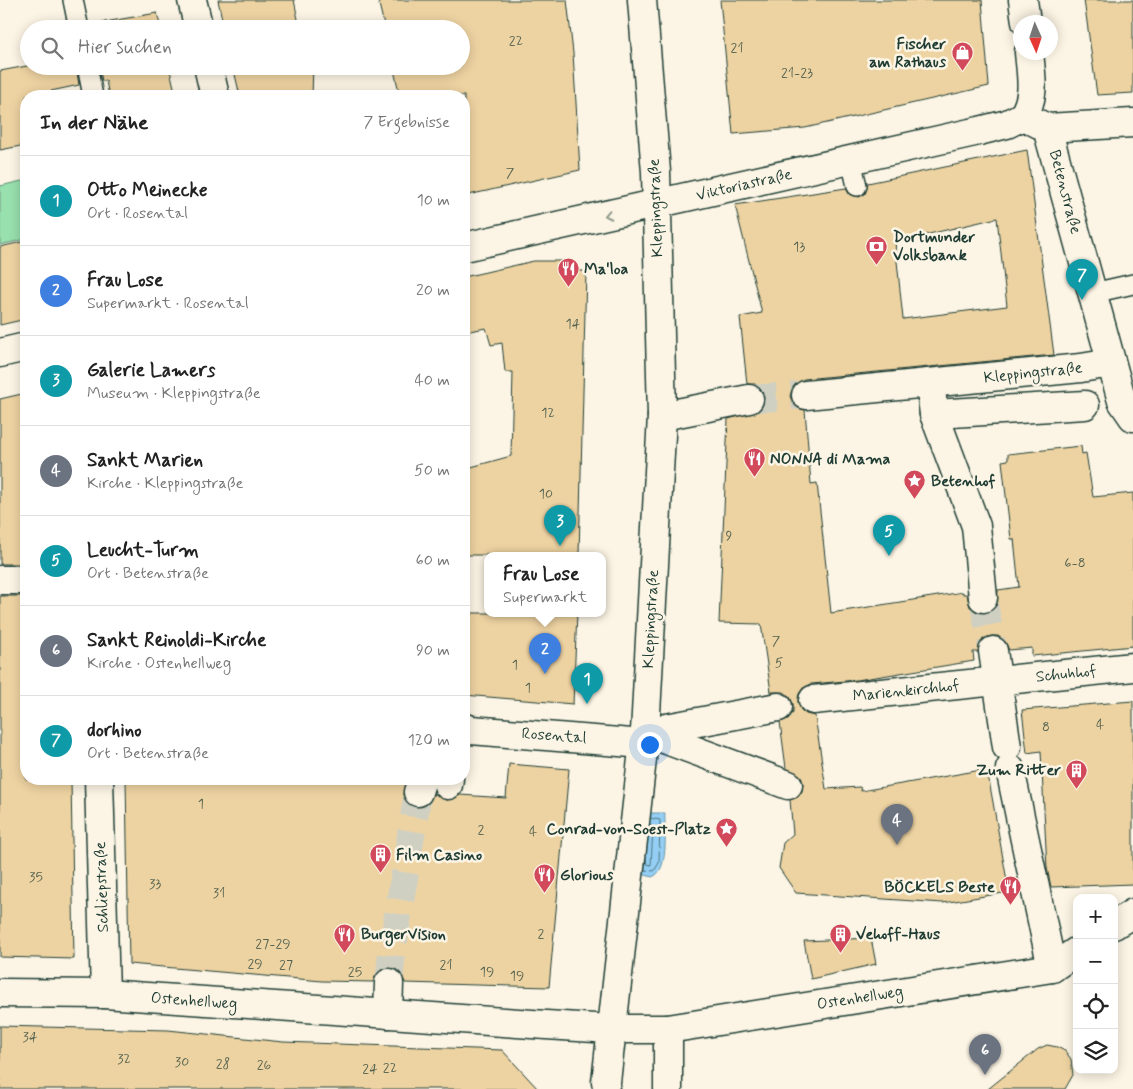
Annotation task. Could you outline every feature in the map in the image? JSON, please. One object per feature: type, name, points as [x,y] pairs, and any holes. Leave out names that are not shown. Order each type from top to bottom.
[{"type":"street","points":[[192,0],[197,20]]},
{"type":"street","name":"Kleppingstraße","points":[[611,1029],[644,738],[662,416],[656,172],[642,0]]},
{"type":"street","points":[[1023,0],[1025,15]]},
{"type":"street","points":[[1030,60],[1033,94],[1031,105],[1035,122]]},
{"type":"street","points":[[210,75],[214,90]]},
{"type":"street","name":"Viktoriastraße","points":[[470,246],[656,205],[854,173],[1007,124],[1035,122],[1133,123]]},
{"type":"street","name":"Betenstraße","points":[[934,414],[1001,391],[1087,405],[1128,409],[1111,363],[1093,293],[1035,122]]},
{"type":"street","points":[[0,353],[20,348]]},
{"type":"street","name":"Kleppingstraße","points":[[806,395],[930,382],[1001,391],[1081,368],[1111,363]]},
{"type":"street","points":[[930,382],[934,414],[976,526],[983,598]]},
{"type":"street","points":[[662,416],[749,399]]},
{"type":"street","points":[[0,580],[20,580]]},
{"type":"street","points":[[993,651],[1009,758],[1052,968]]},
{"type":"street","name":"Schuhhof","points":[[998,681],[1133,667]]},
{"type":"street","name":"Marienkirchhof","points":[[813,700],[998,681]]},
{"type":"street","points":[[644,738],[778,707]]},
{"type":"street","name":"Rosental","points":[[470,730],[644,738]]},
{"type":"street","points":[[644,738],[788,785]]},
{"type":"street","name":"Schliepstraße","points":[[99,785],[105,994]]},
{"type":"street","points":[[1118,922],[1133,913]]},
{"type":"street","name":"Ostenhellweg","points":[[0,993],[105,994],[611,1029],[668,1029],[1052,968],[1073,954]]},
{"type":"street","points":[[388,1014],[389,983]]},
{"type":"street","points":[[606,1082],[611,1029]]},
{"type":"street","points":[[668,1029],[668,1089]]},
{"type":"lane","points":[[73,0],[77,20]]},
{"type":"lane","points":[[89,75],[92,90]]},
{"type":"lane","points":[[1093,293],[1133,284]]},
{"type":"green space","points":[[20,181],[20,240],[0,245],[0,186]]},
{"type":"water","points":[[636,813],[665,813],[664,859],[658,873],[652,877],[639,873]]},
{"type":"building","points":[[218,0],[294,0],[298,20],[222,20]]},
{"type":"building","points":[[378,0],[567,0],[573,53],[580,170],[470,195],[470,90],[399,90],[395,75],[470,75],[470,20],[383,20]]},
{"type":"building","points":[[720,0],[982,0],[989,86],[805,128],[733,134]]},
{"type":"building","points":[[1084,0],[1133,0],[1133,93],[1097,95]]},
{"type":"building","points":[[157,13],[159,20],[116,20]]},
{"type":"building","points":[[20,67],[20,75],[77,75],[79,85],[56,90],[20,90],[20,146],[0,150],[0,71]]},
{"type":"building","points":[[101,75],[171,75],[175,90],[108,90],[106,81],[102,81]]},
{"type":"building","points":[[235,75],[313,75],[312,90],[239,90]]},
{"type":"building","points":[[1027,150],[1054,355],[804,379],[797,383],[792,389],[790,396],[793,404],[805,410],[811,484],[817,483],[831,613],[963,592],[963,594],[967,594],[970,607],[976,612],[984,614],[992,611],[997,604],[998,590],[1019,587],[1014,539],[1011,539],[1002,461],[1008,460],[1008,454],[1081,446],[1082,454],[1086,453],[1093,497],[1133,493],[1133,646],[1032,656],[1032,648],[1009,650],[1005,641],[998,636],[991,636],[983,639],[978,652],[973,652],[974,661],[857,680],[811,684],[803,688],[799,694],[798,702],[801,710],[806,714],[815,716],[826,789],[860,787],[861,791],[987,769],[1009,892],[943,903],[796,893],[779,868],[783,843],[793,834],[790,800],[798,797],[802,791],[803,783],[800,775],[786,768],[780,722],[788,719],[793,713],[793,704],[790,697],[784,692],[771,692],[761,624],[719,623],[728,419],[759,411],[764,405],[764,396],[760,388],[755,384],[747,384],[740,317],[762,313],[735,205],[846,188],[849,194],[859,197],[865,194],[868,183]],"holes":[[[997,218],[1007,306],[903,319],[895,242]]]},
{"type":"building","points":[[20,242],[20,320],[0,325],[0,247]]},
{"type":"building","points":[[534,261],[565,261],[565,271],[586,271],[579,552],[484,552],[484,555],[470,555],[470,467],[511,456],[513,372],[505,372],[502,343],[491,345],[486,328],[470,331],[470,276]]},
{"type":"building","points":[[20,394],[20,564],[0,564],[0,399]]},
{"type":"building","points":[[0,596],[20,596],[20,785],[71,785],[74,959],[0,957]]},
{"type":"building","points":[[470,613],[484,613],[484,617],[577,617],[573,704],[470,695]]},
{"type":"building","points":[[1133,701],[1133,884],[1051,887],[1047,868],[1041,751],[1027,753],[1022,710]]},
{"type":"building","points":[[509,764],[569,769],[549,987],[405,983],[402,975],[390,967],[381,970],[373,982],[322,981],[129,964],[126,785],[405,785],[403,795],[406,802],[413,807],[421,807],[429,803],[434,793],[446,800],[454,799],[460,795],[506,798]]},
{"type":"building","name":"Vehoff-Haus","points":[[871,938],[876,964],[811,979],[804,941]]},
{"type":"building","points":[[0,1026],[168,1030],[283,1042],[502,1050],[538,1089],[0,1089]]},
{"type":"building","points":[[1047,1045],[1065,1051],[1071,1059],[1073,1075],[1065,1089],[988,1089],[1038,1049]]},
{"type":"tunnel","points":[[749,399],[806,395]]},
{"type":"tunnel","points":[[983,598],[993,651]]},
{"type":"tunnel","points":[[389,983],[392,952],[418,792]]},
{"type":"place","name":"Fischer am Rathaus","points":[[962,72]]},
{"type":"place","name":"Dortmunder Volksbank","points":[[877,265]]},
{"type":"place","name":"Ma'loa","points":[[568,288]]},
{"type":"place","name":"dorhino","points":[[1082,300]]},
{"type":"place","name":"NONNA di Mama","points":[[754,478]]},
{"type":"place","name":"Betenhof","points":[[915,500]]},
{"type":"place","name":"Galerie Lamers","points":[[560,546]]},
{"type":"place","name":"Leucht-Turm","points":[[889,556]]},
{"type":"place","name":"Frau Lose","points":[[545,674]]},
{"type":"place","name":"Otto Meinecke","points":[[587,704]]},
{"type":"place","name":"Zum Ritter","points":[[1077,789]]},
{"type":"place","name":"Sankt Marien","points":[[897,845]]},
{"type":"place","name":"Conrad-von-Soest-Platz","points":[[727,848]]},
{"type":"place","name":"Film Casino","points":[[380,874]]},
{"type":"place","name":"Glorious","points":[[544,894]]},
{"type":"place","name":"BÖCKELS Beste","points":[[1011,906]]},
{"type":"place","name":"BurgerVision","points":[[345,953]]},
{"type":"place","name":"Vehoff-Haus","points":[[840,953]]},
{"type":"place","name":"Sankt Reinoldi-Kirche","points":[[985,1075]]}]
